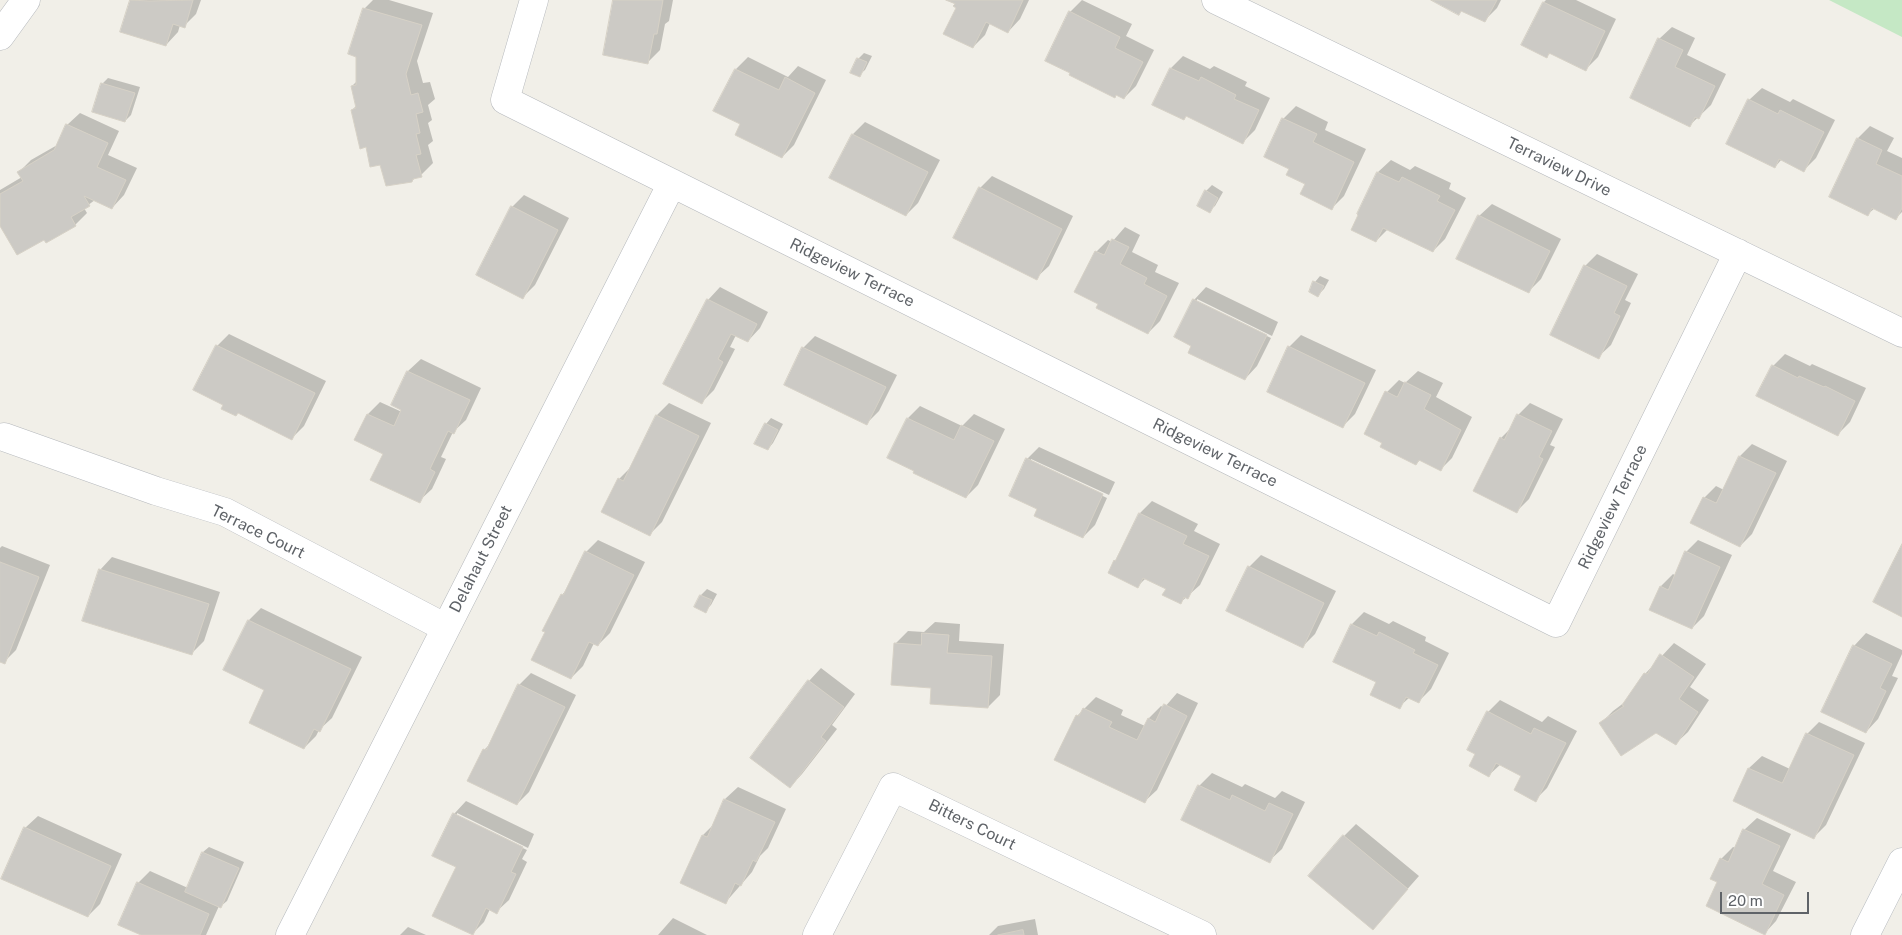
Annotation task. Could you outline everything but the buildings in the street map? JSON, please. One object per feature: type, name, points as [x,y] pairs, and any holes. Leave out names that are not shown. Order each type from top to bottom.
[{"type":"street","points":[[0,36],[26,0]]},
{"type":"street","name":"Ridgeview Terrace","points":[[534,0],[505,100],[1556,623],[1738,253]]},
{"type":"street","name":"Terraview Drive","points":[[1216,0],[1902,333]]},
{"type":"street","name":"Delahaut Street","points":[[290,935],[672,184]]},
{"type":"street","name":"Terrace Court","points":[[4,437],[156,492],[225,512],[446,628]]},
{"type":"street","name":"Bitters Court","points":[[817,935],[893,787],[1202,935]]},
{"type":"street","points":[[1865,935],[1902,862]]},
{"type":"green space","points":[[1829,0],[1902,0],[1902,37]]}]
